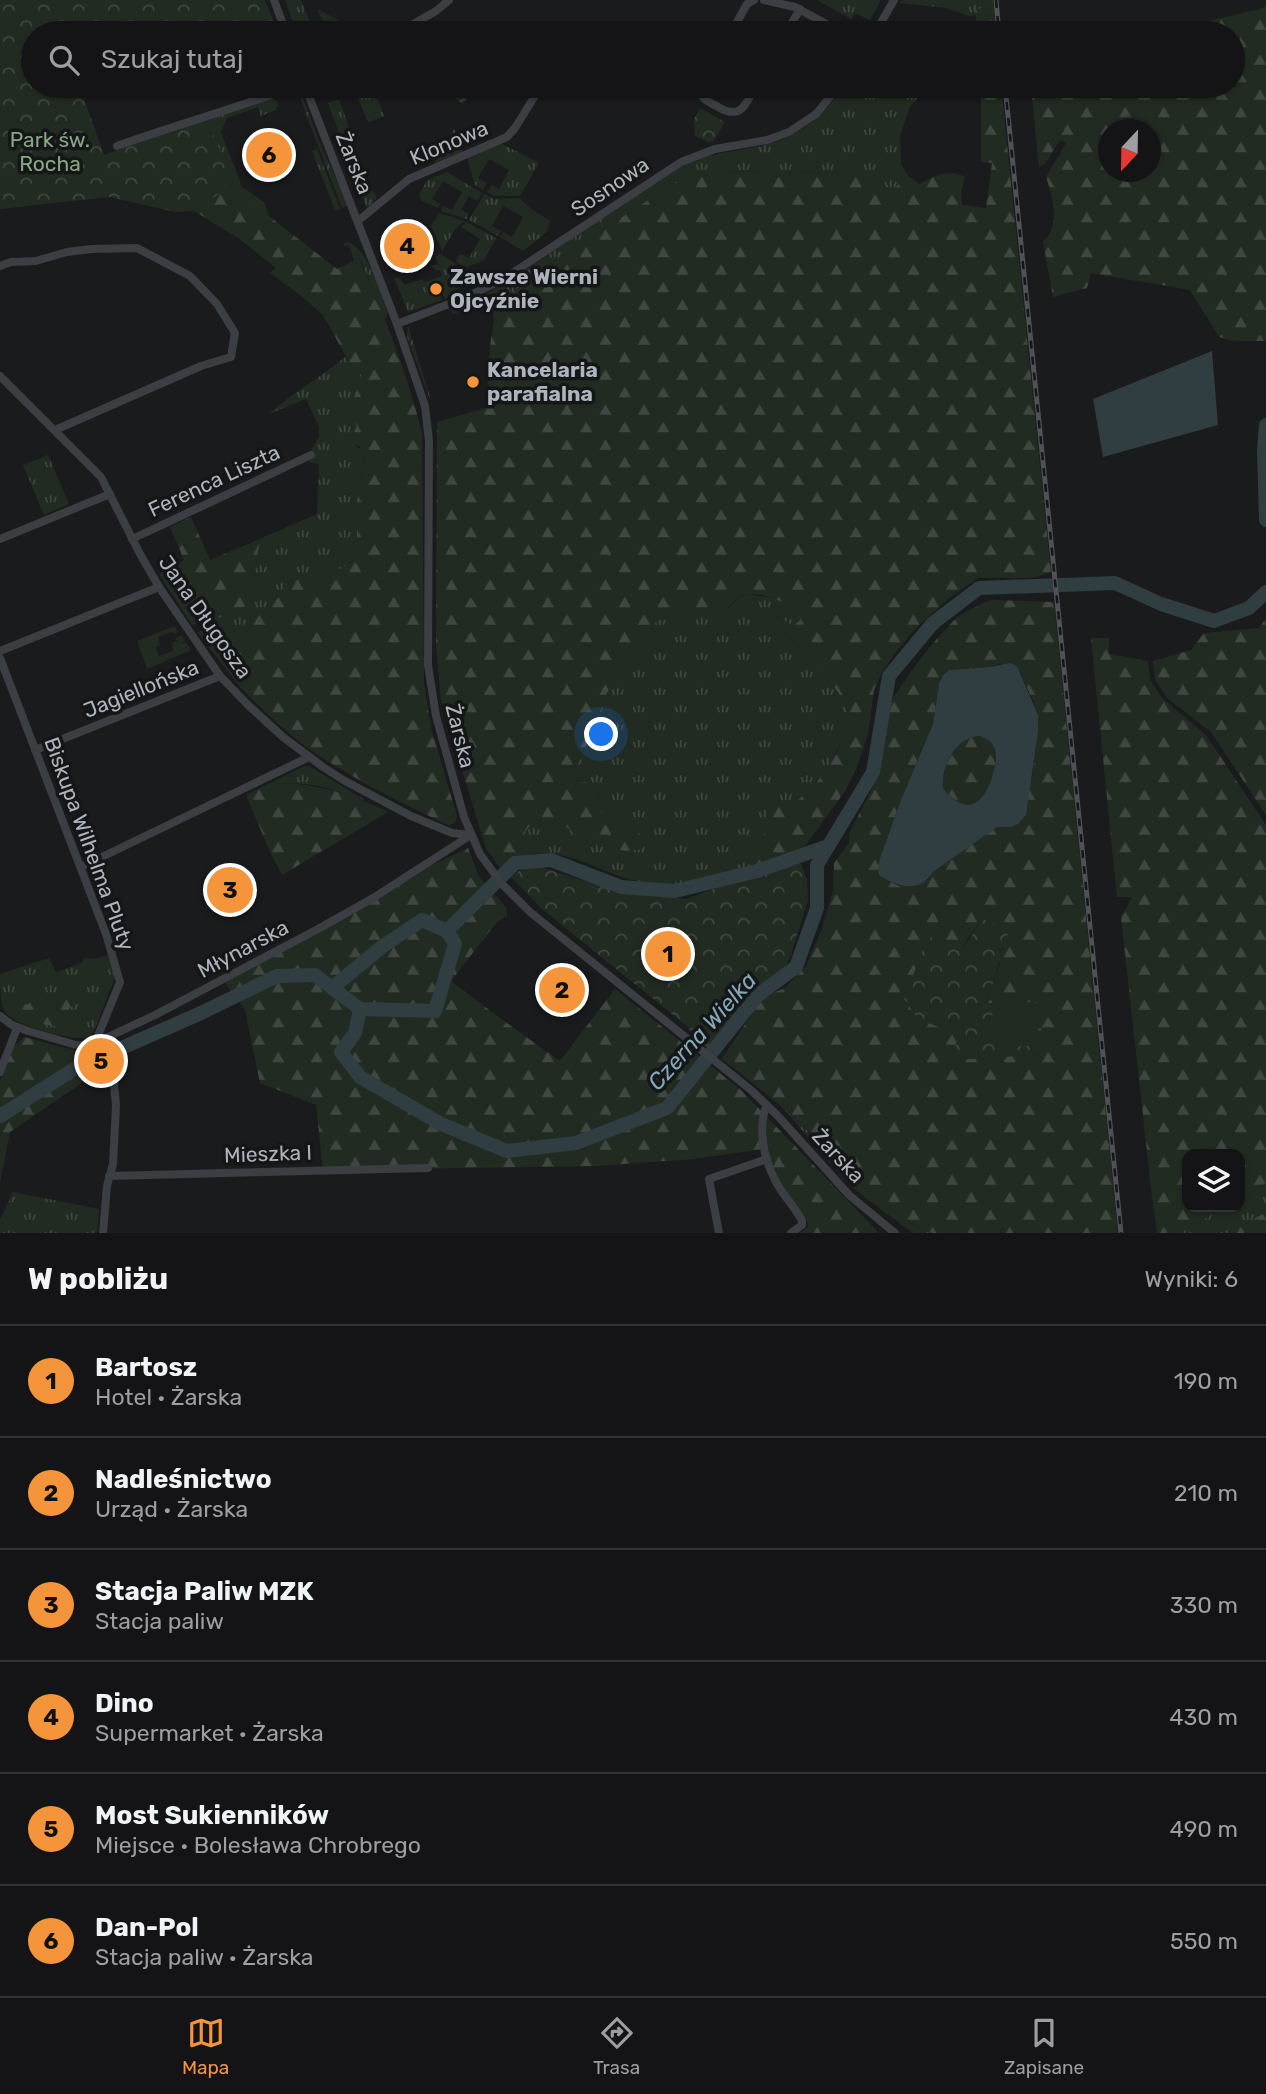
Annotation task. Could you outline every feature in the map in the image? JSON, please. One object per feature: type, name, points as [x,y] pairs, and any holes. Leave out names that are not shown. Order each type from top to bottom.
[{"type":"street","points":[[274,0],[282,21]]},
{"type":"street","points":[[737,21],[747,4],[754,0]]},
{"type":"street","points":[[764,0],[795,5],[823,21]]},
{"type":"street","points":[[882,21],[894,0]]},
{"type":"street","points":[[417,21],[446,2]]},
{"type":"street","points":[[117,146],[261,98]]},
{"type":"street","name":"Żarska","points":[[310,98],[421,390],[428,426],[427,626],[430,687],[471,835],[491,871],[513,895],[767,1105],[849,1195],[892,1232]]},
{"type":"street","name":"Klonowa","points":[[358,221],[409,180],[507,137],[519,124],[534,98]]},
{"type":"street","points":[[703,98],[733,113],[743,108],[749,98]]},
{"type":"street","name":"Sosnowa","points":[[397,324],[502,280],[681,162],[715,149],[767,140],[789,132],[816,114],[829,98]]},
{"type":"street","points":[[0,266],[92,248],[137,248],[190,276],[218,304],[234,333],[231,357],[201,366],[55,430]]},
{"type":"street","name":"Jana Długosza","points":[[0,376],[101,477],[159,587],[220,676],[262,718],[309,757],[345,781],[411,816],[452,833],[471,835]]},
{"type":"street","name":"Ferenca Liszta","points":[[132,539],[311,455]]},
{"type":"street","points":[[0,539],[110,494]]},
{"type":"street","points":[[0,651],[159,587]]},
{"type":"street","name":"Biskupa Wilhelma Pluty","points":[[0,658],[106,934],[120,982],[93,1047]]},
{"type":"street","name":"Jagiellońska","points":[[35,750],[220,676]]},
{"type":"street","points":[[80,867],[309,757]]},
{"type":"street","name":"Młynarska","points":[[93,1047],[318,929],[373,898],[471,835]]},
{"type":"street","points":[[0,1016],[17,1027],[76,1045],[93,1047],[108,1071],[114,1085],[116,1105],[113,1164],[107,1186],[103,1233]]},
{"type":"street","points":[[0,1072],[17,1027]]},
{"type":"street","points":[[767,1105],[762,1121],[767,1159],[775,1181],[802,1221],[802,1225],[791,1233]]},
{"type":"street","points":[[719,1233],[709,1179],[767,1159]]},
{"type":"street","name":"Mieszka I","points":[[109,1176],[428,1168]]},
{"type":"green space","name":"Park św. Rocha","points":[[0,0],[265,0],[273,21],[21,21],[21,98],[86,98],[84,99],[104,155],[202,120],[216,141],[230,186],[194,211],[176,212],[109,197],[0,209]]},
{"type":"green space","points":[[285,0],[301,0],[309,21],[293,21]]},
{"type":"green space","points":[[817,0],[880,2],[870,20],[855,13],[851,19]]},
{"type":"green space","points":[[902,0],[993,0],[994,8],[976,9],[976,15],[969,16],[947,8],[900,3]]},
{"type":"green space","points":[[1266,6],[1266,341],[1233,341],[1219,337],[1190,290],[1091,273],[1087,288],[1053,297],[1043,242],[1049,235],[1054,220],[1053,202],[1046,177],[1066,143],[1060,140],[1045,164],[1039,167],[1032,98],[1245,98],[1245,21],[1208,21]]},
{"type":"green space","points":[[994,8],[995,21],[976,21],[976,9]]},
{"type":"green space","points":[[317,9],[340,21],[322,21]]},
{"type":"green space","points":[[271,98],[277,101],[276,110],[261,116],[258,107],[227,118],[221,132],[242,187],[264,202],[269,216],[241,196],[229,183],[213,133],[202,120]]},
{"type":"green space","points":[[300,98],[303,98],[348,205],[342,208]]},
{"type":"green space","points":[[358,98],[377,98],[384,116],[368,122]]},
{"type":"green space","points":[[454,98],[467,98],[463,104]]},
{"type":"green space","points":[[835,98],[919,98],[910,107],[900,136],[901,164],[908,176],[893,189],[857,173],[708,171],[693,174],[665,189],[539,271],[512,293],[494,321],[492,299],[453,314],[450,308],[490,291],[518,275],[677,168],[713,155],[786,138],[805,127]]},
{"type":"green space","points":[[981,98],[1002,98],[1051,572],[1025,578],[978,578],[948,599],[917,627],[882,672],[874,690],[868,734],[857,767],[845,791],[806,845],[792,855],[758,867],[746,854],[765,833],[762,827],[771,804],[783,801],[793,804],[813,788],[837,753],[847,716],[846,703],[800,647],[772,621],[775,616],[794,626],[800,620],[799,612],[779,600],[762,595],[746,595],[739,597],[723,614],[690,607],[656,621],[644,645],[636,655],[625,662],[607,693],[588,743],[573,770],[574,777],[580,782],[588,782],[596,789],[601,812],[618,822],[631,825],[645,840],[642,849],[625,851],[584,840],[558,821],[537,819],[526,830],[523,838],[529,842],[533,854],[500,868],[486,848],[441,701],[436,645],[437,422],[492,405],[487,376],[494,321],[512,293],[539,271],[665,189],[693,174],[708,171],[857,173],[874,176],[885,187],[893,189],[908,176],[919,184],[953,173],[965,177],[961,193],[962,205],[986,208],[992,163],[981,162]]},
{"type":"green space","points":[[339,99],[355,145],[345,149],[328,103]]},
{"type":"green space","points":[[700,108],[725,122],[714,141],[708,142],[695,136],[694,119]]},
{"type":"green space","points":[[454,128],[463,154],[432,167]]},
{"type":"green space","points":[[501,143],[539,163],[520,196],[494,196],[487,192],[492,185],[499,189],[509,170],[489,159],[478,178],[487,183],[483,190],[475,185],[467,158]]},
{"type":"green space","points":[[317,149],[340,209],[335,210],[312,151]]},
{"type":"green space","points":[[359,158],[361,177],[376,196],[367,209],[350,162]]},
{"type":"green space","points":[[447,172],[482,193],[477,201],[469,196],[461,210],[469,214],[467,219],[441,211],[443,206],[452,210],[462,192],[443,181],[432,199],[440,204],[438,208],[421,200],[419,195],[427,180]]},
{"type":"green space","points":[[230,186],[337,269],[359,258],[402,366],[422,433],[424,683],[431,728],[457,816],[455,823],[448,825],[412,808],[325,759],[290,734],[240,687],[247,641],[256,620],[269,603],[294,578],[328,574],[357,557],[357,501],[365,452],[353,441],[357,426],[353,419],[343,416],[354,398],[362,372],[353,369],[323,315],[270,273],[276,268],[238,238],[194,211]]},
{"type":"green space","points":[[484,194],[494,199],[519,198],[550,221],[547,232],[523,251],[500,237],[503,232],[512,237],[523,217],[503,206],[492,226],[501,231],[498,236],[469,220]]},
{"type":"green space","points":[[439,213],[465,221],[456,228],[442,251],[431,226]]},
{"type":"green space","points":[[466,222],[496,238],[484,260],[465,268],[456,261],[460,254],[469,258],[480,239],[461,227]]},
{"type":"green space","points":[[348,242],[355,246],[367,262],[388,313],[385,320],[360,258],[354,260],[349,245],[343,247]]},
{"type":"green space","points":[[441,254],[464,270],[466,283],[448,298],[445,299],[441,291],[442,300],[408,312],[394,278],[399,278],[405,285],[442,276],[440,270],[432,266],[438,264],[435,257]]},
{"type":"green space","points":[[408,326],[434,410],[407,337]]},
{"type":"green space","points":[[345,357],[353,369],[363,372],[354,398],[343,416],[353,419],[358,426],[353,434],[357,447],[365,451],[357,501],[357,557],[328,574],[294,578],[269,603],[256,620],[247,641],[240,687],[198,633],[216,619],[250,603],[260,539],[317,514],[319,464],[309,462],[312,448],[319,437],[319,427],[306,399],[269,414]]},
{"type":"green space","points":[[48,455],[69,504],[44,515],[23,465]]},
{"type":"green space","points":[[191,517],[210,560],[260,539],[250,603],[207,623],[192,625],[159,574],[184,560],[170,527]]},
{"type":"green space","points":[[747,594],[781,601],[799,612],[800,620],[794,626],[776,616],[772,621],[832,681],[840,691],[847,710],[843,735],[832,760],[812,789],[770,827],[752,863],[758,867],[702,883],[668,886],[626,878],[557,854],[533,854],[529,842],[523,838],[526,830],[537,819],[558,821],[584,840],[631,825],[618,822],[600,812],[598,795],[574,777],[573,770],[588,743],[607,693],[625,662],[636,655],[644,645],[656,621],[690,607],[723,614],[738,598]]},
{"type":"green space","points":[[992,600],[1054,602],[1118,1233],[932,1233],[911,1224],[862,1188],[795,1119],[722,1059],[763,997],[785,988],[806,966],[822,929],[833,890],[834,863],[849,843],[849,834],[877,775],[882,735],[891,702],[918,662],[950,624],[966,612]],"holes":[[[999,664],[1017,666],[1038,715],[1031,783],[1011,827],[997,827],[933,872],[928,880],[899,886],[879,875],[880,858],[933,724],[943,675],[949,670]],[[982,919],[1000,963],[987,1003],[1043,1054],[969,1059],[953,1055],[959,1035],[963,949]]]},
{"type":"green space","points":[[1266,618],[1266,815],[1211,732],[1167,698],[1155,679],[1153,661],[1191,650],[1204,633],[1259,628]]},
{"type":"green space","points":[[174,626],[178,631],[175,634],[172,632],[158,637],[160,645],[156,647],[159,656],[173,651],[172,643],[181,643],[175,639],[181,635],[185,641],[181,644],[186,642],[191,650],[147,669],[137,641]]},
{"type":"green space","points":[[1091,638],[1109,638],[1109,654],[1148,661],[1150,680],[1163,699],[1206,735],[1266,825],[1266,1183],[1245,1195],[1245,1149],[1182,1149],[1182,1212],[1216,1212],[1179,1233],[1157,1233],[1121,917],[1132,897],[1117,897]]},
{"type":"green space","points":[[980,736],[993,745],[995,764],[983,796],[972,804],[965,805],[951,797],[943,788],[943,779],[948,761],[957,746],[971,737]]},
{"type":"green space","points":[[305,766],[365,800],[320,786],[270,783]]},
{"type":"green space","points":[[270,783],[301,784],[331,790],[388,812],[282,875],[246,795]]},
{"type":"green space","points":[[468,848],[479,877],[506,907],[507,916],[497,922],[451,981],[560,1061],[615,989],[741,1090],[877,1231],[876,1233],[800,1233],[809,1224],[782,1186],[764,1149],[693,1159],[597,1166],[323,1170],[316,1105],[260,1083],[245,1010],[222,979],[417,872]]},
{"type":"green space","points":[[800,862],[807,879],[808,900],[790,958],[784,969],[772,979],[748,993],[741,1007],[709,1049],[694,1037],[688,1027],[542,909],[511,877],[526,866],[535,865],[632,893],[686,899]]},
{"type":"green space","points":[[982,919],[1009,930],[987,1003],[1039,1002],[1044,1054],[969,1059],[953,1055],[959,1035],[918,1019],[904,999],[928,936],[963,949]]},
{"type":"green space","points":[[108,955],[115,974],[114,980],[89,1038],[45,1031],[20,1022],[5,1012],[1,999],[0,974],[49,958],[56,972],[82,963],[84,958],[95,959]]},
{"type":"green space","points":[[70,992],[73,1006],[61,1014],[60,1018],[66,1023],[63,1028],[44,1024],[21,1011],[22,1006]]},
{"type":"green space","points":[[1036,1005],[1039,1045],[994,1048],[992,1008]]},
{"type":"green space","points":[[24,1037],[88,1054],[86,1058],[0,1111],[0,1081],[14,1046]]},
{"type":"green space","points":[[99,1067],[101,1070],[10,1132],[0,1183],[0,1123],[47,1092]]},
{"type":"green space","points":[[781,1106],[834,1161],[915,1226],[932,1233],[913,1233],[859,1193]]},
{"type":"green space","points":[[1266,1183],[1266,1212],[1229,1233],[1179,1233],[1216,1212],[1245,1212],[1245,1195]]},
{"type":"green space","points":[[13,1192],[99,1209],[97,1233],[0,1233],[0,1220]]},
{"type":"green space","points":[[1266,1212],[1266,1233],[1229,1233]]},
{"type":"shaded area","points":[[1212,351],[1218,425],[1103,457],[1093,399]]},
{"type":"shaded area","points":[[1010,663],[1017,666],[1038,715],[1026,815],[1011,827],[997,827],[933,872],[922,883],[908,886],[893,883],[879,875],[880,858],[933,724],[939,684],[943,675],[949,670]],"holes":[[[980,736],[994,748],[995,767],[983,796],[978,801],[965,805],[951,797],[943,788],[943,779],[948,762],[957,747],[964,741]]]},
{"type":"waterway","name":"Czerna Wielka","points":[[1266,425],[1266,520]]},
{"type":"waterway","name":"Czerna Wielka","points":[[0,1116],[76,1068],[277,976],[315,975],[360,1009],[355,1033],[341,1052],[360,1077],[441,1124],[507,1151],[576,1143],[667,1108],[758,995],[796,967],[817,908],[817,865],[873,772],[889,676],[933,623],[979,588],[1115,583],[1161,604],[1214,621],[1249,608],[1266,592]]},
{"type":"waterway","name":"Czerna Wielka","points":[[332,988],[383,946],[422,920],[447,931],[515,863],[551,860],[621,887],[675,891],[757,871],[828,846]]},
{"type":"waterway","name":"Czerna Wielka","points":[[360,1009],[435,1011],[455,944],[447,931]]},
{"type":"railway","points":[[996,0],[998,21]]},
{"type":"railway","points":[[1006,98],[1121,1233]]},
{"type":"place","name":"Dan-Pol","points":[[269,155]]},
{"type":"place","name":"Dino","points":[[407,246]]},
{"type":"place","name":"Zawsze Wierni Ojcyźnie","points":[[436,289]]},
{"type":"place","name":"Kancelaria parafialna","points":[[473,382]]},
{"type":"place","name":"Stacja Paliw MZK","points":[[230,890]]},
{"type":"place","name":"Bartosz","points":[[668,954]]},
{"type":"place","name":"Nadleśnictwo","points":[[562,990]]},
{"type":"place","name":"Most Sukienników","points":[[101,1061]]}]
